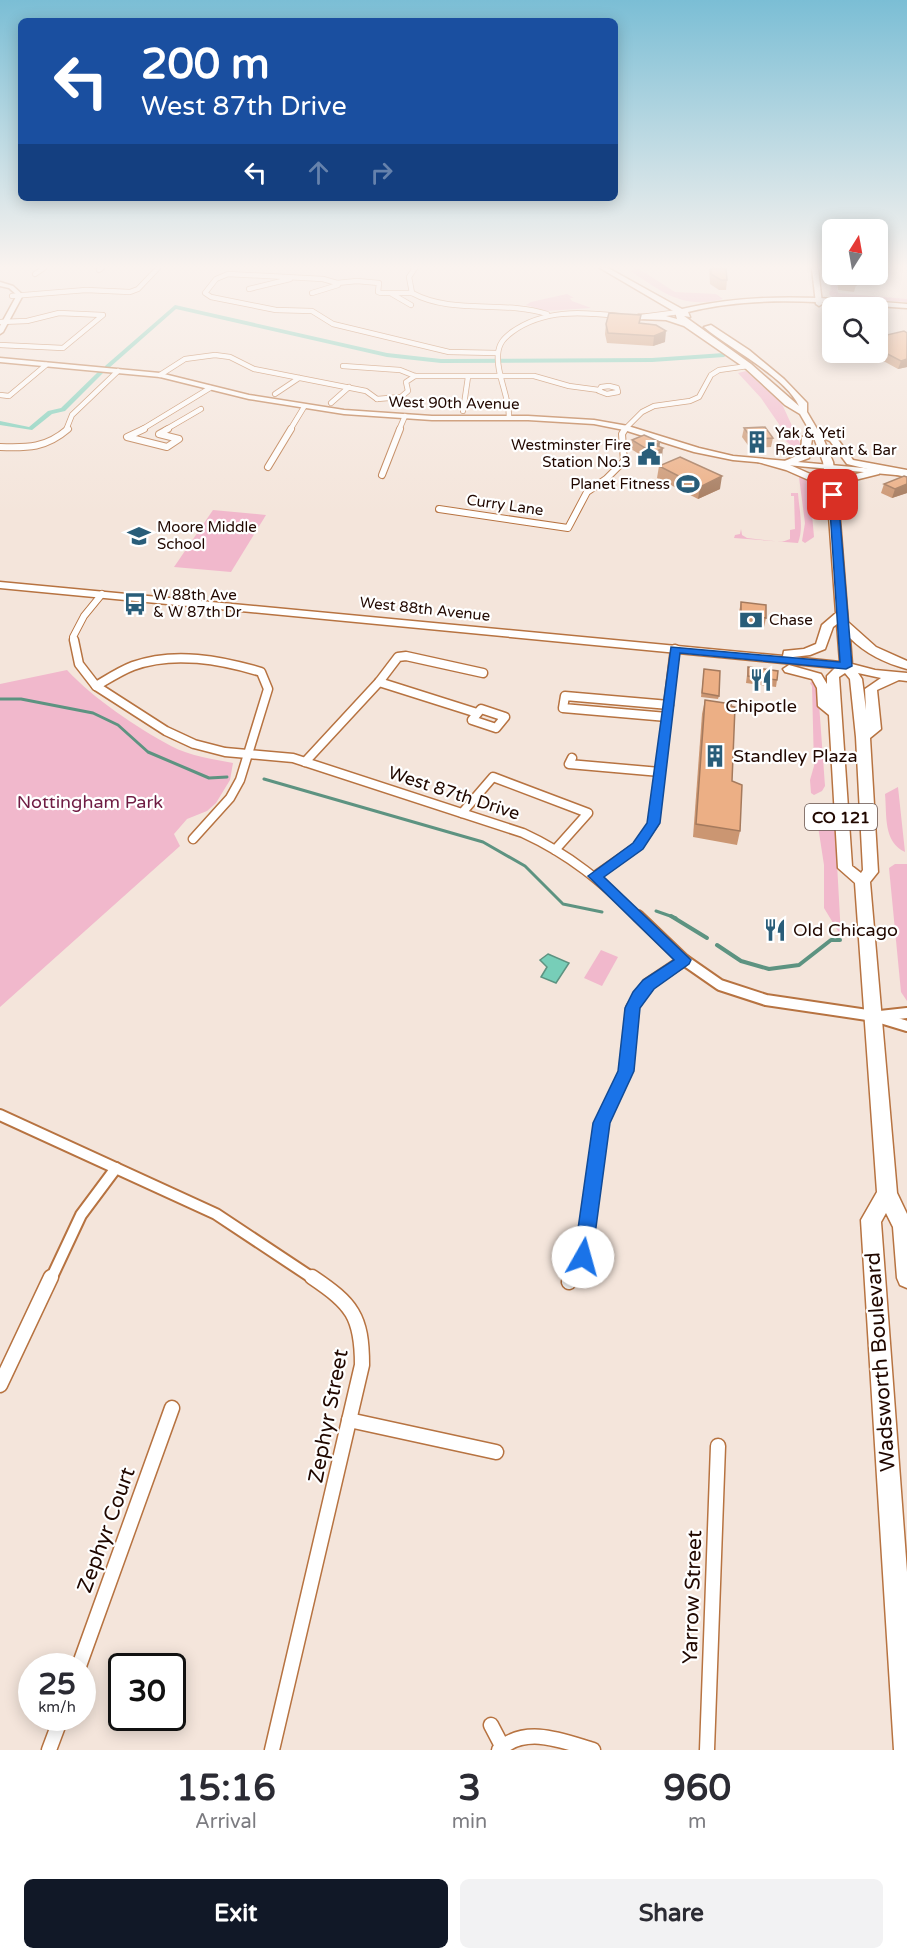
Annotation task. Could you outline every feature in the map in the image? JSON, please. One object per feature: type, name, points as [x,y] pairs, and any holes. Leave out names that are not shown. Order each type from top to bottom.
[{"type":"main road","name":"CO 121","points":[[724,350],[748,366],[788,403],[803,412],[816,434],[830,468]]},
{"type":"main road","name":"CO 121","points":[[745,350],[784,381],[803,403],[803,412]]},
{"type":"main road","points":[[784,464],[806,456],[805,441],[807,437],[816,434],[833,439],[850,462],[857,465],[898,470],[907,474]]},
{"type":"main road","points":[[762,462],[789,468],[833,491],[849,478],[879,472]]},
{"type":"main road","name":"Wadsworth Boulevard","points":[[830,468],[846,666],[856,679],[864,737],[870,872],[862,882],[887,1194],[903,1226],[907,1278]]},
{"type":"main road","name":"West 88th Avenue","points":[[0,585],[846,666],[907,680]]},
{"type":"main road","points":[[767,658],[821,646],[828,625],[843,619],[855,638],[876,654],[907,665]]},
{"type":"main road","points":[[767,658],[817,677],[823,688],[824,706],[835,713]]},
{"type":"main road","name":"West 88th Avenue","points":[[846,666],[873,663],[907,665]]},
{"type":"main road","name":"CO 121","points":[[846,666],[833,676],[845,868],[862,882]]},
{"type":"main road","points":[[864,737],[873,729],[871,689],[881,682],[907,680]]},
{"type":"main road","name":"Wadsworth Boulevard","points":[[887,1194],[871,1220],[907,1750]]},
{"type":"street","points":[[439,350],[497,358]]},
{"type":"street","points":[[498,350],[497,358],[508,396],[509,417]]},
{"type":"street","points":[[160,375],[179,361],[207,355],[230,357],[254,369],[366,391],[377,399],[401,397],[408,391],[406,382],[415,376]]},
{"type":"street","name":"West 90th Avenue","points":[[0,360],[160,375],[210,388],[304,407],[367,414],[571,420],[625,428],[706,453],[762,462],[907,474]]},
{"type":"street","points":[[0,395],[9,396],[46,365]]},
{"type":"street","points":[[343,366],[400,370],[415,376],[534,376],[569,386],[599,390]]},
{"type":"street","points":[[625,428],[642,412],[654,406],[690,401],[699,397],[711,375],[719,370],[748,366]]},
{"type":"street","points":[[0,447],[26,448],[53,441],[68,429],[72,415],[118,371]]},
{"type":"street","points":[[463,411],[468,377]]},
{"type":"street","points":[[275,394],[298,378]]},
{"type":"street","points":[[331,403],[349,387]]},
{"type":"street","points":[[201,409],[159,434],[179,439],[167,447],[127,437],[210,388]]},
{"type":"street","points":[[367,414],[377,399]]},
{"type":"street","points":[[268,467],[304,407]]},
{"type":"street","points":[[382,475],[405,416]]},
{"type":"street","name":"Curry Lane","points":[[439,509],[568,528],[587,492],[606,479],[624,461],[621,443],[625,428]]},
{"type":"street","name":"West 87th Drive","points":[[102,594],[84,616],[73,637],[79,664],[96,686],[166,731],[194,744],[249,754],[293,758],[523,833],[555,850],[595,876],[684,960],[720,985],[766,1000],[874,1016]]},
{"type":"street","points":[[595,876],[638,846],[654,823],[675,649]]},
{"type":"street","points":[[305,762],[379,682],[395,658],[403,656],[483,673]]},
{"type":"street","points":[[96,686],[134,665],[168,657],[237,663],[261,672],[268,689],[240,780],[230,798],[193,840]]},
{"type":"street","points":[[379,682],[477,713]]},
{"type":"street","points":[[667,717],[563,708],[565,696],[669,705]]},
{"type":"street","points":[[572,758],[569,764],[660,772]]},
{"type":"street","points":[[462,813],[493,777],[588,813],[555,850]]},
{"type":"street","points":[[569,1282],[583,1257],[602,1123],[626,1071],[632,1008],[648,984],[684,960]]},
{"type":"street","points":[[874,1016],[907,1013]]},
{"type":"street","points":[[874,1016],[907,1026]]},
{"type":"street","name":"Zephyr Street","points":[[0,1115],[216,1214],[340,1296],[356,1318],[362,1339],[362,1365],[272,1750]]},
{"type":"street","points":[[0,1385],[81,1215],[116,1168]]},
{"type":"street","name":"Zephyr Court","points":[[84,1653],[172,1408]]},
{"type":"street","points":[[349,1420],[496,1452]]},
{"type":"street","name":"Yarrow Street","points":[[707,1750],[718,1446]]},
{"type":"street","points":[[491,1725],[500,1748],[512,1739],[524,1735],[593,1750]]},
{"type":"street","points":[[49,1750],[56,1731]]},
{"type":"green space","points":[[746,371],[782,404],[804,452],[799,456],[782,437],[783,430],[761,398],[738,373]]},
{"type":"green space","points":[[799,477],[809,480],[814,537],[805,543],[802,541],[805,523]]},
{"type":"green space","points":[[791,493],[798,493],[800,537],[798,543],[783,542],[790,539],[790,530],[795,529],[794,496],[791,496]]},
{"type":"green space","points":[[213,510],[266,515],[231,572],[174,567]]},
{"type":"green space","points":[[741,529],[742,535],[747,538],[775,541],[734,538],[735,535],[740,534]]},
{"type":"green space","name":"Nottingham Park","points":[[67,670],[116,712],[171,746],[193,755],[233,763],[230,780],[216,803],[207,811],[187,819],[174,834],[180,846],[0,1007],[0,684]]},
{"type":"green space","points":[[813,681],[818,690],[825,786],[822,791],[814,795],[811,793],[810,780],[814,766],[812,686],[810,683]]},
{"type":"green space","points":[[898,787],[905,852],[893,842],[886,819],[885,794]]},
{"type":"green space","points":[[816,813],[828,819],[835,827],[841,936],[824,908],[824,865]]},
{"type":"green space","points":[[895,864],[907,864],[907,1001],[901,992],[889,868]]},
{"type":"green space","points":[[601,950],[618,957],[602,986],[584,978]]},
{"type":"water","points":[[548,954],[569,963],[556,983],[541,977],[547,967],[540,960]]},
{"type":"building","points":[[888,350],[907,350],[907,359],[901,361],[888,354]]},
{"type":"building","points":[[765,427],[773,438],[752,439],[744,428]]},
{"type":"building","points":[[644,435],[660,442],[655,445],[663,448],[653,453],[632,440]]},
{"type":"building","points":[[680,457],[722,476],[700,487],[659,466]]},
{"type":"building","points":[[904,476],[907,477],[907,484],[895,489],[884,484]]},
{"type":"building","points":[[741,602],[766,605],[766,618],[741,614]]},
{"type":"building","points":[[748,667],[778,671],[777,680],[748,676]]},
{"type":"building","points":[[704,669],[720,671],[719,696],[702,693]]},
{"type":"building","name":"Standley Plaza","points":[[705,700],[731,704],[735,707],[732,781],[742,785],[740,831],[696,824]]},
{"type":"waterway","points":[[107,367],[127,350]]},
{"type":"waterway","points":[[363,350],[387,355],[441,361],[652,360],[724,355]]},
{"type":"waterway","points":[[0,423],[30,429],[50,412],[63,410],[101,372]]},
{"type":"waterway","points":[[0,699],[21,699],[93,713],[118,725],[148,752],[209,778],[227,777]]},
{"type":"waterway","points":[[264,779],[483,842],[525,866],[563,904],[602,912]]},
{"type":"waterway","points":[[656,911],[672,917]]},
{"type":"waterway","points":[[672,917],[676,918]]},
{"type":"waterway","points":[[672,917],[707,938]]},
{"type":"waterway","points":[[717,945],[741,961],[769,969],[799,965],[831,940],[840,940]]},
{"type":"place","name":"Yak & Yeti Restaurant & Bar","points":[[757,442]]},
{"type":"place","name":"Westminster Fire Station No.3","points":[[649,454]]},
{"type":"place","name":"Planet Fitness","points":[[688,484]]},
{"type":"place","name":"Moore Middle School","points":[[139,536]]},
{"type":"place","name":"W 88th Ave & W 87th Dr","points":[[135,604]]},
{"type":"place","name":"Chase","points":[[751,620]]},
{"type":"place","name":"Chipotle","points":[[761,680]]},
{"type":"place","name":"Standley Plaza","points":[[715,756]]},
{"type":"place","name":"Old Chicago","points":[[775,930]]},
{"type":"route","points":[[583,1257],[597,1148],[602,1123],[626,1071],[632,1008],[648,984],[684,960],[595,876],[638,846],[654,823],[675,649],[846,666],[833,495]]}]
